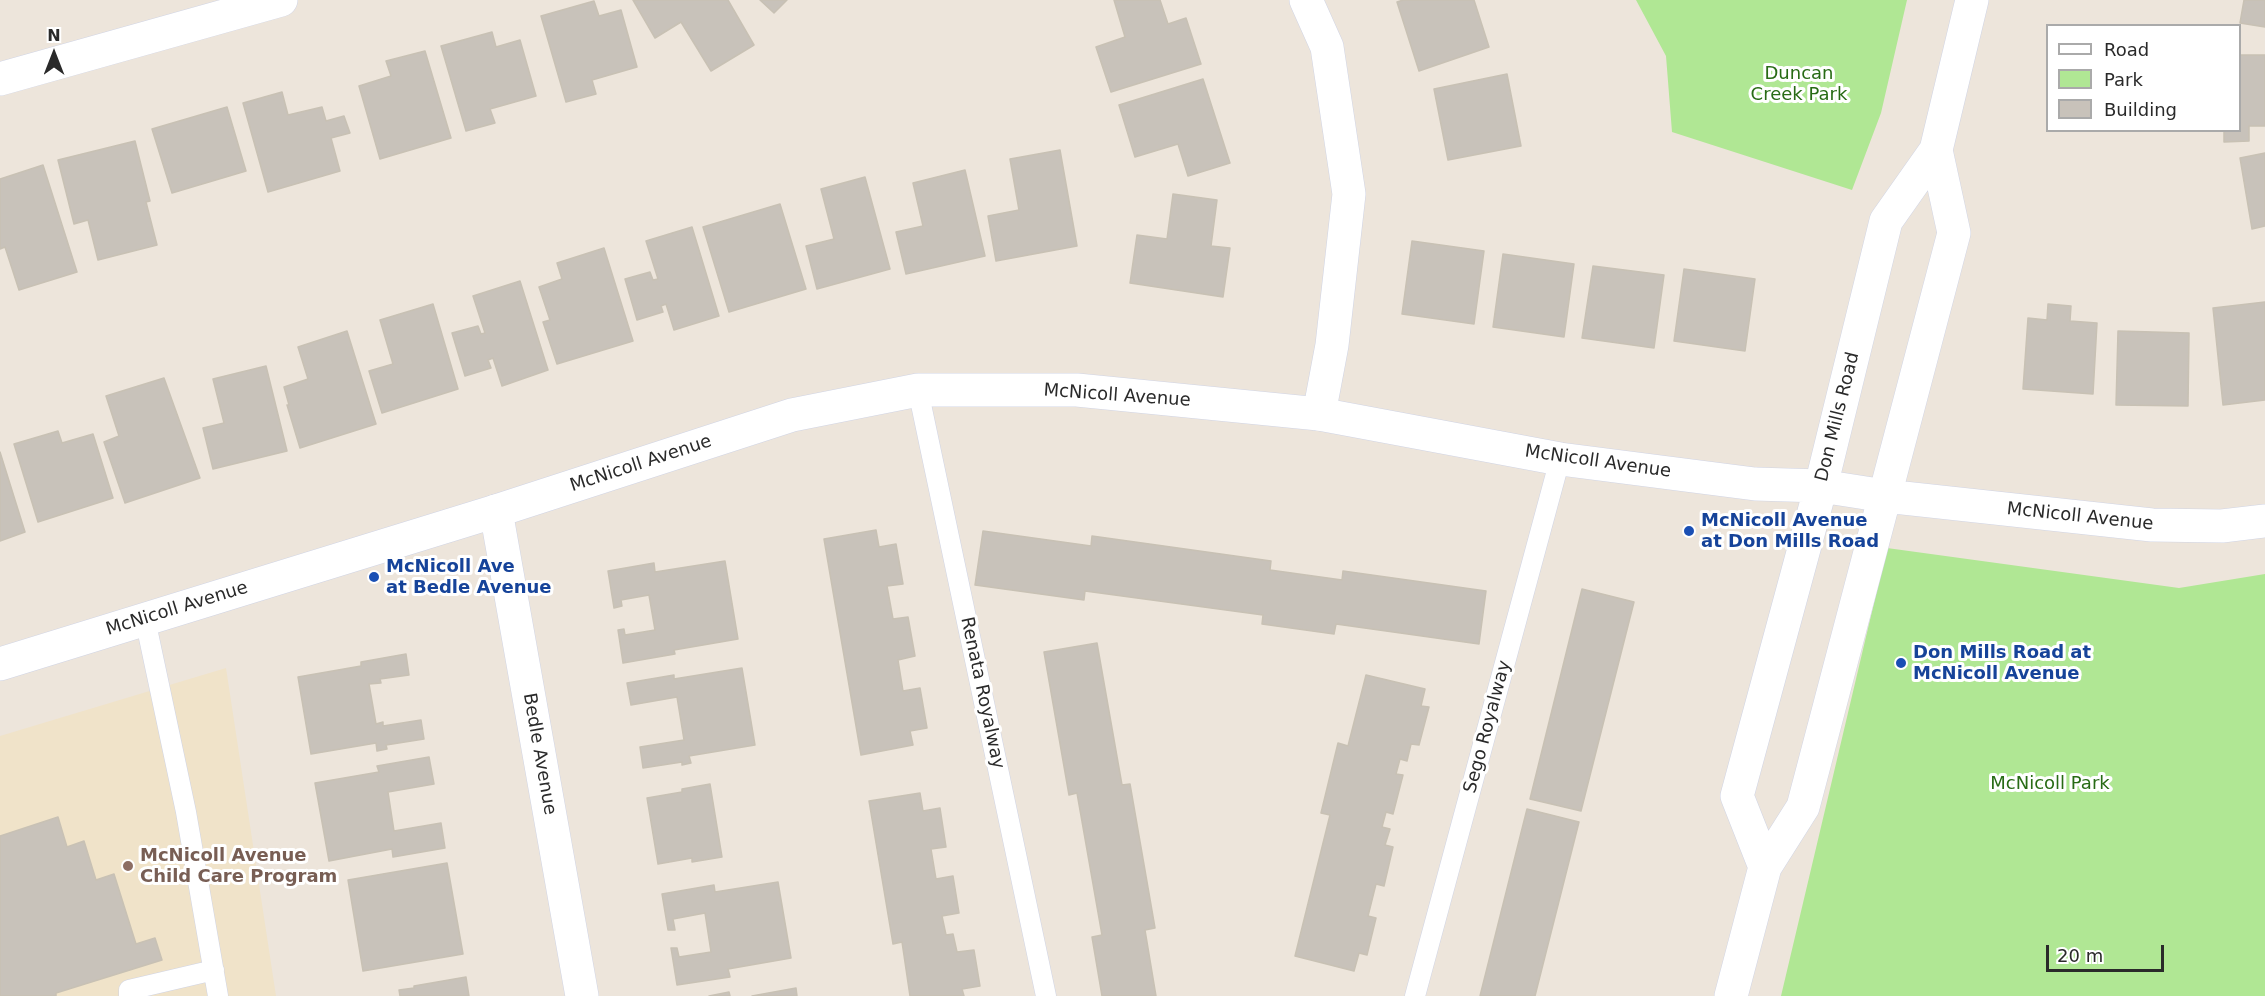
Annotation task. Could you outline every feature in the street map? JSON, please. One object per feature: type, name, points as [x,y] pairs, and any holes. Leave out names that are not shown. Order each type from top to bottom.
[{"type":"street","points":[[0,79],[281,0]]},
{"type":"street","points":[[1306,0],[1327,47],[1349,194],[1332,345],[1319,414]]},
{"type":"street","name":"Don Mills Road","points":[[1765,867],[1737,796],[1821,486],[1886,221],[1936,150],[1972,0]]},
{"type":"street","name":"Don Mills Road","points":[[1731,996],[1765,867],[1803,807],[1954,233],[1936,150]]},
{"type":"street","name":"McNicoll Avenue","points":[[0,664],[496,511],[792,415],[918,390],[1077,390],[1319,414],[1560,459],[1755,484],[1821,486],[1885,496],[2152,525],[2222,526],[2265,521]]},
{"type":"street","name":"Bedle Avenue","points":[[496,511],[582,996]]},
{"type":"lane","name":"Renata Royalway","points":[[918,390],[1046,996]]},
{"type":"lane","name":"Sego Royalway","points":[[1415,996],[1560,459]]},
{"type":"lane","points":[[145,620],[186,812],[218,996]]},
{"type":"lane","points":[[129,996],[129,990],[213,970]]},
{"type":"shaded area","name":"McNicoll Avenue Child Care Program","points":[[226,668],[276,996],[0,996],[0,736]]},
{"type":"green space","name":"Duncan Creek Park","points":[[1636,0],[1907,0],[1881,113],[1852,190],[1672,132],[1666,56]]},
{"type":"green space","name":"McNicoll Park","points":[[1887,548],[2179,588],[2265,574],[2265,996],[1781,996]]},
{"type":"building","points":[[633,0],[728,0],[754,45],[711,71],[681,22],[655,38]]},
{"type":"building","points":[[760,0],[787,0],[774,13]]},
{"type":"building","points":[[1114,0],[1160,0],[1168,24],[1186,18],[1201,64],[1111,92],[1096,47],[1125,37]]},
{"type":"building","points":[[1403,0],[1474,0],[1489,47],[1419,71],[1397,2]]},
{"type":"building","points":[[2244,0],[2265,0],[2265,27],[2240,23]]},
{"type":"building","points":[[594,1],[599,16],[621,10],[637,67],[592,80],[596,94],[566,102],[541,16]]},
{"type":"building","points":[[492,32],[496,47],[520,40],[536,96],[490,109],[495,123],[466,131],[441,46]]},
{"type":"building","points":[[425,51],[451,138],[380,159],[359,86],[391,76],[386,61]]},
{"type":"building","points":[[2241,55],[2265,55],[2265,126],[2249,126],[2249,141],[2224,142],[2224,132],[2241,132]]},
{"type":"building","points":[[1507,74],[1521,146],[1448,160],[1434,89]]},
{"type":"building","points":[[1203,79],[1230,163],[1188,176],[1178,144],[1135,157],[1119,105]]},
{"type":"building","points":[[282,92],[288,115],[322,107],[326,121],[344,116],[350,133],[331,138],[340,171],[268,192],[243,103]]},
{"type":"building","points":[[227,107],[246,171],[172,193],[152,129]]},
{"type":"building","points":[[135,141],[150,201],[146,202],[157,245],[98,260],[88,220],[74,224],[58,160]]},
{"type":"building","points":[[1060,150],[1077,246],[996,261],[988,216],[1019,210],[1010,159]]},
{"type":"building","points":[[2265,153],[2265,226],[2252,229],[2240,158]]},
{"type":"building","points":[[43,165],[77,272],[19,290],[5,247],[0,249],[0,179]]},
{"type":"building","points":[[965,170],[985,256],[906,274],[896,232],[923,226],[913,183]]},
{"type":"building","points":[[865,177],[890,269],[817,289],[806,246],[834,239],[821,189]]},
{"type":"building","points":[[1173,194],[1217,200],[1211,246],[1230,248],[1223,297],[1130,283],[1137,235],[1167,239]]},
{"type":"building","points":[[780,204],[806,289],[729,312],[703,227]]},
{"type":"building","points":[[692,227],[719,316],[674,330],[666,304],[661,306],[663,312],[637,320],[625,279],[650,272],[653,280],[658,279],[646,241]]},
{"type":"building","points":[[1412,241],[1484,251],[1474,324],[1402,314]]},
{"type":"building","points":[[604,248],[633,341],[557,364],[543,322],[550,320],[539,287],[562,279],[557,263]]},
{"type":"building","points":[[1503,254],[1574,264],[1564,337],[1493,327]]},
{"type":"building","points":[[1593,266],[1664,275],[1654,348],[1582,338]]},
{"type":"building","points":[[1684,269],[1755,279],[1745,351],[1674,341]]},
{"type":"building","points":[[520,281],[548,370],[502,386],[493,358],[488,360],[491,368],[465,376],[452,333],[478,326],[481,334],[485,333],[473,296]]},
{"type":"building","points":[[2265,302],[2265,400],[2223,405],[2213,308]]},
{"type":"building","points":[[433,304],[458,389],[382,413],[369,371],[393,364],[380,320]]},
{"type":"building","points":[[2048,304],[2071,306],[2070,321],[2097,323],[2093,394],[2023,389],[2028,318],[2047,320]]},
{"type":"building","points":[[347,331],[376,424],[300,448],[284,387],[308,379],[298,347]]},
{"type":"building","points":[[2118,331],[2189,333],[2188,406],[2116,405]]},
{"type":"building","points":[[266,366],[287,451],[213,469],[203,428],[224,423],[213,379]]},
{"type":"building","points":[[164,378],[200,478],[125,503],[104,442],[119,436],[106,396]]},
{"type":"building","points":[[58,431],[62,443],[93,434],[113,498],[38,522],[14,444]]},
{"type":"building","points":[[0,452],[25,532],[0,541]]},
{"type":"building","points":[[876,530],[879,547],[896,544],[903,584],[887,586],[893,619],[908,617],[915,656],[898,660],[903,691],[920,688],[927,728],[910,731],[913,745],[861,755],[824,539]]},
{"type":"building","points":[[983,531],[1091,546],[1092,536],[1271,561],[1270,570],[1342,580],[1343,571],[1486,591],[1479,644],[1336,624],[1334,634],[1262,624],[1263,615],[1085,591],[1084,600],[975,585]]},
{"type":"building","points":[[725,561],[738,639],[674,650],[675,654],[623,663],[618,630],[624,629],[625,635],[655,630],[649,595],[621,600],[622,606],[614,608],[608,571],[654,563],[655,572]]},
{"type":"building","points":[[1582,589],[1634,602],[1581,811],[1530,799]]},
{"type":"building","points":[[1097,643],[1122,785],[1130,784],[1155,928],[1145,930],[1156,996],[1102,996],[1092,937],[1102,935],[1077,793],[1069,795],[1044,652]]},
{"type":"building","points":[[406,654],[409,675],[380,679],[381,683],[369,684],[376,724],[383,722],[383,726],[421,720],[424,739],[386,745],[387,749],[377,751],[376,743],[311,754],[298,677],[361,666],[361,662]]},
{"type":"building","points":[[742,668],[755,745],[689,756],[691,763],[682,765],[682,762],[643,768],[640,747],[684,740],[677,697],[631,705],[627,683],[674,675],[674,679]]},
{"type":"building","points":[[1366,675],[1425,689],[1421,706],[1429,707],[1419,745],[1411,744],[1407,761],[1400,759],[1396,774],[1403,775],[1393,814],[1386,812],[1382,827],[1390,829],[1385,845],[1393,847],[1384,886],[1376,884],[1368,916],[1376,918],[1367,955],[1359,953],[1354,971],[1295,956],[1330,815],[1321,813],[1338,743],[1348,746]]},
{"type":"building","points":[[429,757],[434,784],[388,792],[394,831],[441,823],[445,848],[393,857],[392,849],[329,861],[315,783],[379,772],[377,766]]},
{"type":"building","points":[[710,784],[722,857],[692,862],[692,858],[658,864],[647,798]]},
{"type":"building","points":[[920,793],[923,811],[940,808],[946,847],[931,849],[936,879],[953,876],[959,913],[942,916],[946,935],[953,934],[957,952],[974,950],[980,986],[962,989],[964,996],[910,996],[902,942],[893,944],[869,801]]},
{"type":"building","points":[[1527,809],[1579,822],[1535,996],[1480,996]]},
{"type":"building","points":[[58,817],[67,847],[84,841],[96,880],[114,874],[136,944],[155,938],[162,960],[56,993],[56,996],[0,996],[0,836]]},
{"type":"building","points":[[447,863],[463,954],[363,971],[348,880]]},
{"type":"building","points":[[778,882],[791,958],[728,969],[730,977],[677,985],[671,948],[677,948],[679,957],[711,952],[705,913],[673,919],[675,930],[668,930],[662,894],[714,885],[715,892]]},
{"type":"building","points":[[466,977],[469,996],[400,996],[399,990]]},
{"type":"building","points":[[796,988],[797,996],[752,996]]},
{"type":"building","points":[[729,992],[730,996],[709,996]]},
{"type":"place","name":"McNicoll Avenue at Don Mills Road","points":[[1689,531]]},
{"type":"place","name":"McNicoll Ave at Bedle Avenue","points":[[374,577]]},
{"type":"place","name":"Don Mills Road at McNicoll Avenue","points":[[1901,663]]},
{"type":"place","name":"McNicoll Avenue Child Care Program","points":[[128,866]]}]
